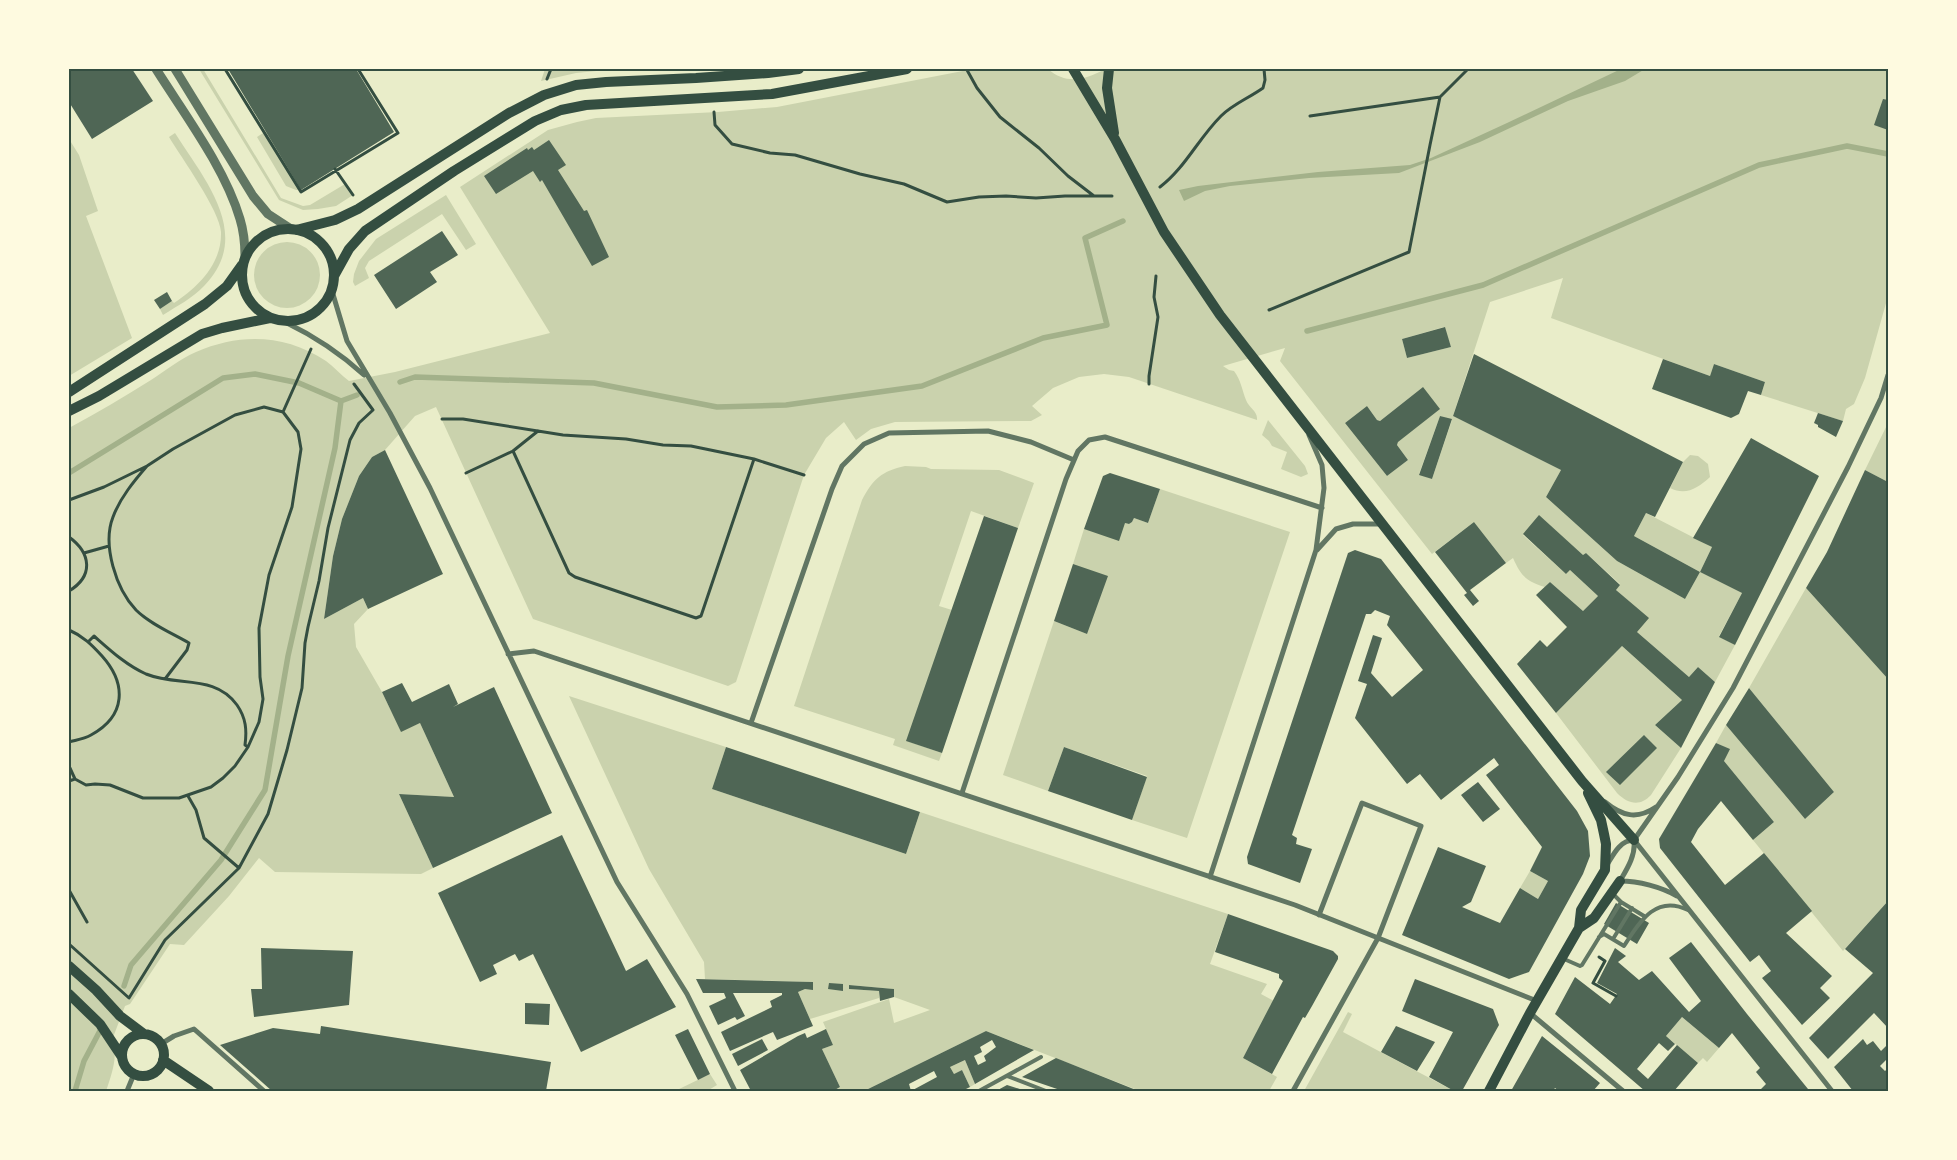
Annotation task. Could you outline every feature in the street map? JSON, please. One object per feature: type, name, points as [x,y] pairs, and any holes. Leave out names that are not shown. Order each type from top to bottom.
[{"type":"main road","points":[[69,392],[206,304],[227,286],[253,245],[263,236],[277,230],[294,230],[335,220],[358,209],[509,113],[544,95],[576,85],[795,69]]},
{"type":"main road","points":[[334,276],[349,249],[365,231],[454,171],[535,121],[561,110],[586,105],[772,94],[907,69]]},
{"type":"main road","points":[[1072,69],[1116,139],[1164,232],[1220,315],[1582,781],[1634,840]]},
{"type":"main road","points":[[1109,69],[1107,88],[1116,139]]},
{"type":"main road","points":[[244,261],[242,277],[244,290],[255,307],[270,318],[285,322],[300,320],[314,314],[325,304],[332,291],[333,263],[328,251],[319,241],[309,234],[294,230]]},
{"type":"main road","points":[[69,411],[99,396],[202,334],[270,318]]},
{"type":"main road","points":[[1488,1091],[1530,1012],[1579,928],[1581,910],[1605,870],[1606,844],[1601,820],[1582,781]]},
{"type":"main road","points":[[1579,928],[1594,918],[1620,882]]},
{"type":"main road","points":[[69,966],[96,990],[120,1016],[160,1044],[164,1052],[160,1066],[148,1075],[134,1074],[128,1070],[122,1057],[100,1024],[69,994]]},
{"type":"main road","points":[[122,1057],[126,1043],[130,1038],[144,1034]]},
{"type":"main road","points":[[163,1060],[209,1091]]},
{"type":"street","points":[[156,69],[221,174],[233,198],[242,229],[244,261]]},
{"type":"street","points":[[174,69],[253,196],[268,214],[294,230]]},
{"type":"street","points":[[332,291],[347,340],[390,413],[430,488],[616,882],[687,994],[735,1091]]},
{"type":"street","points":[[285,322],[311,335],[344,356],[368,378]]},
{"type":"street","points":[[1683,901],[1662,889],[1634,882],[1620,882],[1631,860],[1634,840],[1678,778],[1741,673],[1848,467],[1881,398],[1888,375]]},
{"type":"street","points":[[1210,877],[1316,550],[1324,488],[1322,465],[1302,420]]},
{"type":"street","points":[[751,723],[835,482],[842,466],[864,444],[889,433],[988,431],[1031,442],[1074,460]]},
{"type":"street","points":[[962,794],[1066,479],[1078,451],[1089,440],[1105,437],[1322,508]]},
{"type":"street","points":[[1316,550],[1336,529],[1353,524],[1382,524]]},
{"type":"street","points":[[508,654],[534,650],[1210,877],[1319,915],[1537,1001]]},
{"type":"street","points":[[1582,781],[1608,804],[1628,815],[1644,814],[1658,806]]},
{"type":"street","points":[[1293,1091],[1378,938],[1421,826],[1362,803],[1319,915]]},
{"type":"street","points":[[1605,870],[1622,844],[1629,840],[1634,840]]},
{"type":"street","points":[[1634,840],[1832,1091]]},
{"type":"street","points":[[1530,1012],[1623,1091]]},
{"type":"street","points":[[160,1044],[174,1036],[194,1030],[264,1091]]},
{"type":"street","points":[[127,1091],[134,1074]]},
{"type":"lane","points":[[1611,893],[1621,902],[1644,916]]},
{"type":"lane","points":[[1562,960],[1567,960],[1581,966],[1621,902]]},
{"type":"lane","points":[[1599,937],[1604,934],[1624,946],[1644,916],[1653,910],[1681,907],[1692,912]]},
{"type":"lane","points":[[1613,939],[1632,908]]},
{"type":"lane","points":[[979,1091],[1041,1057]]},
{"type":"lane","points":[[1007,1076],[1046,1091]]},
{"type":"path","points":[[225,69],[301,192],[398,133],[358,69]]},
{"type":"path","points":[[547,79],[551,69]]},
{"type":"path","points":[[1160,188],[1184,164],[1194,147],[1221,116],[1232,106],[1249,98],[1263,88],[1265,80],[1264,69]]},
{"type":"path","points":[[1269,310],[1409,252],[1440,98],[1468,69]]},
{"type":"path","points":[[967,70],[977,88],[1000,117],[1039,148],[1068,176],[1094,197]]},
{"type":"path","points":[[1310,116],[1440,98]]},
{"type":"path","points":[[714,112],[715,125],[732,144],[770,153],[795,154],[860,174],[904,184],[947,202],[979,197],[1006,196],[1036,198],[1112,196]]},
{"type":"path","points":[[335,170],[352,195]]},
{"type":"path","points":[[1150,384],[1149,376],[1158,317],[1154,297],[1156,276]]},
{"type":"path","points":[[283,412],[310,348],[318,352]]},
{"type":"path","points":[[69,944],[129,998],[166,940],[239,868],[268,814],[287,750],[302,688],[305,643],[319,581],[328,528],[352,435],[359,423],[373,410],[351,380]]},
{"type":"path","points":[[69,500],[104,487],[147,466],[173,449],[235,415],[264,407],[283,412],[298,432],[301,450],[292,507],[269,575],[259,628],[260,677],[263,700],[259,722],[248,747],[236,766],[211,787],[188,796],[164,800],[143,798],[110,785],[86,785],[74,779],[69,766]]},
{"type":"path","points":[[442,419],[462,419],[563,435],[691,446],[754,459],[804,476]]},
{"type":"path","points":[[466,473],[513,451],[539,431]]},
{"type":"path","points":[[513,451],[569,573],[575,577],[696,618],[701,616],[754,459]]},
{"type":"path","points":[[147,466],[134,481],[112,518],[109,546],[122,590],[137,611],[152,622],[189,643],[187,650],[165,679]]},
{"type":"path","points":[[69,537],[79,544],[87,564],[80,584],[69,591]]},
{"type":"path","points":[[84,553],[109,546]]},
{"type":"path","points":[[69,630],[89,642],[110,665],[119,682],[119,700],[115,713],[104,726],[90,736],[69,742]]},
{"type":"path","points":[[89,642],[94,636],[129,665],[147,674],[165,679],[211,685],[222,690],[233,699],[240,709],[246,727],[244,745],[248,747]]},
{"type":"path","points":[[69,781],[74,779]]},
{"type":"path","points":[[188,796],[196,810],[204,838],[239,868]]},
{"type":"path","points":[[69,890],[87,922]]},
{"type":"path","points":[[1603,950],[1598,957],[1605,961],[1593,983],[1616,996]]},
{"type":"shaded area","points":[[199,69],[203,69],[281,198],[303,206],[310,205],[345,184],[353,195],[336,206],[318,209],[303,210],[279,200]]},
{"type":"shaded area","points":[[545,69],[617,69],[576,73],[541,81]]},
{"type":"shaded area","points":[[973,69],[1048,69],[1062,77],[1076,79],[1091,76],[1105,69],[1888,69],[1888,296],[1865,378],[1854,404],[1846,409],[1843,421],[1761,395],[1765,382],[1714,364],[1710,376],[1551,318],[1563,278],[1490,302],[1453,416],[1561,470],[1546,497],[1617,561],[1685,599],[1700,572],[1742,593],[1719,636],[1735,645],[1715,682],[1698,667],[1689,677],[1637,632],[1636,608],[1616,590],[1620,584],[1586,553],[1583,555],[1539,516],[1523,535],[1566,574],[1570,570],[1598,596],[1583,611],[1550,582],[1545,587],[1525,577],[1513,558],[1506,563],[1474,522],[1432,554],[1280,361],[1285,348],[1223,366],[1234,371],[1236,374],[1247,403],[1256,414],[1257,420],[1129,377],[1104,374],[1079,377],[1053,388],[1032,406],[1042,415],[1031,421],[895,422],[871,429],[856,440],[844,422],[826,438],[804,475],[736,682],[728,686],[533,619],[436,407],[415,416],[385,450],[372,457],[359,476],[342,519],[333,556],[324,619],[363,598],[368,609],[354,624],[356,647],[382,692],[401,731],[420,723],[454,797],[399,794],[433,868],[421,874],[275,872],[259,858],[229,896],[184,945],[170,944],[130,1004],[125,1006],[112,1040],[115,1053],[106,1091],[69,1091],[69,428],[131,393],[190,355],[229,342],[262,339],[295,346],[326,361],[349,381],[395,372],[550,333],[460,187],[548,130],[577,122],[596,118],[777,107]],"holes":[[[1444,327],[1451,347],[1407,358],[1402,339]],[[1423,387],[1397,445],[1408,460],[1387,476],[1345,423],[1367,406],[1377,420],[1380,421]],[[1440,416],[1452,420],[1432,479],[1419,474]]]},
{"type":"shaded area","points":[[1621,69],[1645,69],[1625,81],[1568,101],[1480,142],[1399,173],[1309,178],[1230,186],[1205,191],[1184,201],[1179,190],[1198,186],[1318,172],[1410,165],[1431,158]]},
{"type":"shaded area","points":[[266,131],[301,190],[286,186],[257,137]]},
{"type":"shaded area","points":[[175,133],[199,169],[219,208],[224,227],[225,247],[218,267],[204,286],[190,298],[163,315],[160,309],[172,301],[174,303],[183,297],[207,273],[217,254],[221,232],[219,223],[207,198],[169,137]]},
{"type":"shaded area","points":[[69,139],[79,155],[98,211],[86,216],[132,338],[69,376]]},
{"type":"shaded area","points":[[446,195],[476,244],[466,250],[442,214],[369,261],[365,268],[369,278],[355,286],[353,282],[354,274],[359,261],[376,239]]},
{"type":"shaded area","points":[[287,242],[299,245],[310,252],[317,263],[320,275],[317,287],[310,298],[299,305],[287,308],[275,305],[264,298],[257,287],[254,275],[257,263],[264,252],[275,245]]},
{"type":"shaded area","points":[[1268,420],[1305,466],[1308,474],[1301,477],[1281,469],[1287,452],[1272,446],[1262,435]]},
{"type":"shaded area","points":[[1888,423],[1888,482],[1865,470]]},
{"type":"shaded area","points":[[1690,455],[1698,456],[1708,464],[1710,477],[1692,490],[1681,491],[1670,488],[1683,462]]},
{"type":"shaded area","points":[[905,466],[931,469],[999,470],[1034,483],[1018,528],[971,511],[939,606],[952,610],[907,741],[942,753],[939,761],[893,745],[895,739],[794,706],[862,500],[874,481],[884,473]]},
{"type":"shaded area","points":[[1160,489],[1290,532],[1187,838],[1132,820],[1147,776],[1064,747],[1048,791],[1003,775],[1054,621],[1087,634],[1073,564],[1084,529],[1129,524],[1134,518],[1148,523]]},
{"type":"shaded area","points":[[1646,513],[1712,547],[1700,572],[1634,536]]},
{"type":"shaded area","points":[[1806,588],[1888,679],[1888,901],[1843,951],[1753,840],[1774,822],[1724,761],[1729,749],[1716,743],[1726,725],[1805,819],[1834,792],[1749,688]]},
{"type":"shaded area","points":[[1622,646],[1682,700],[1655,725],[1681,748],[1651,795],[1638,803],[1625,800],[1617,793],[1556,713]]},
{"type":"shaded area","points":[[569,696],[726,747],[712,789],[906,854],[920,812],[1228,914],[1210,964],[1267,984],[1261,994],[1274,1001],[1243,1058],[1277,1077],[1269,1091],[1140,1091],[986,1031],[864,1091],[833,1091],[840,1087],[822,1049],[833,1045],[823,1022],[889,999],[894,1023],[930,1010],[894,997],[894,989],[849,985],[849,989],[879,991],[879,998],[810,1019],[798,992],[805,989],[813,989],[813,982],[705,979],[704,962],[649,869]]},
{"type":"shaded area","points":[[1530,871],[1548,881],[1538,899],[1520,888]]},
{"type":"shaded area","points":[[1348,1012],[1352,1014],[1343,1032],[1454,1091],[1304,1091]]},
{"type":"shaded area","points":[[1682,1017],[1719,1048],[1707,1062],[1703,1058],[1698,1063],[1666,1036]]},
{"type":"shaded area","points":[[965,1060],[975,1084],[970,1087],[962,1070],[954,1074],[950,1067]]},
{"type":"shaded area","points":[[710,1074],[717,1085],[707,1091],[675,1091]]},
{"type":"building","points":[[69,69],[132,69],[153,101],[92,139],[69,102]]},
{"type":"building","points":[[228,69],[356,69],[394,132],[301,190]]},
{"type":"building","points":[[1883,99],[1888,100],[1888,130],[1874,125]]},
{"type":"building","points":[[549,140],[566,165],[558,170],[584,211],[587,210],[609,257],[592,266],[542,180],[540,182],[533,171],[496,194],[484,176],[527,148],[528,150],[532,147],[534,150]]},
{"type":"building","points":[[442,231],[458,255],[430,272],[437,282],[396,309],[374,275]]},
{"type":"building","points":[[167,292],[172,301],[160,309],[154,300]]},
{"type":"building","points":[[1445,327],[1451,347],[1407,358],[1402,339]]},
{"type":"building","points":[[1474,354],[1683,462],[1655,517],[1646,513],[1634,536],[1700,572],[1685,599],[1617,561],[1546,497],[1561,470],[1453,416]]},
{"type":"building","points":[[1663,359],[1710,376],[1714,364],[1765,382],[1761,395],[1748,391],[1739,414],[1731,418],[1652,389]]},
{"type":"building","points":[[1423,387],[1440,409],[1398,442],[1397,445],[1408,460],[1387,476],[1345,423],[1367,406],[1377,420],[1380,421]]},
{"type":"building","points":[[1818,413],[1843,421],[1836,437],[1814,423]]},
{"type":"building","points":[[1440,416],[1452,419],[1432,479],[1419,475]]},
{"type":"building","points":[[1751,438],[1819,476],[1735,645],[1719,637],[1742,593],[1700,572],[1712,547],[1693,538]]},
{"type":"building","points":[[385,450],[443,574],[368,609],[363,598],[324,619],[333,556],[342,519],[359,476],[372,457]]},
{"type":"building","points":[[1865,470],[1888,482],[1888,614],[1886,616],[1888,619],[1888,679],[1806,588],[1827,552]]},
{"type":"building","points":[[1110,473],[1160,489],[1148,523],[1134,518],[1129,524],[1125,523],[1119,541],[1084,529],[1103,476]]},
{"type":"building","points":[[1539,515],[1583,555],[1586,553],[1620,585],[1616,590],[1649,618],[1637,632],[1689,677],[1698,667],[1715,682],[1681,748],[1655,725],[1682,700],[1622,646],[1556,713],[1517,664],[1540,640],[1547,647],[1567,627],[1536,595],[1550,582],[1583,611],[1598,596],[1570,570],[1566,574],[1523,534]]},
{"type":"building","points":[[984,516],[1018,528],[942,753],[906,741]]},
{"type":"building","points":[[1474,522],[1506,563],[1470,590],[1479,601],[1473,606],[1464,595],[1467,593],[1435,552]]},
{"type":"building","points":[[1355,550],[1381,559],[1577,811],[1588,831],[1590,856],[1583,874],[1529,972],[1509,979],[1402,935],[1438,847],[1486,866],[1471,902],[1462,907],[1500,923],[1520,888],[1538,899],[1548,881],[1530,871],[1542,847],[1486,775],[1499,765],[1494,758],[1441,800],[1420,774],[1407,784],[1355,718],[1367,684],[1358,681],[1373,635],[1382,638],[1371,673],[1392,697],[1423,670],[1387,625],[1390,616],[1375,610],[1371,614],[1366,614],[1292,835],[1297,838],[1296,844],[1312,849],[1300,883],[1248,864],[1247,857],[1348,553]]},
{"type":"building","points":[[1073,564],[1108,576],[1087,634],[1054,621]]},
{"type":"building","points":[[402,683],[412,702],[449,684],[458,704],[453,707],[494,687],[552,813],[433,868],[399,794],[454,797],[420,723],[401,732],[382,692]]},
{"type":"building","points":[[1749,688],[1834,792],[1805,819],[1726,725]]},
{"type":"building","points":[[1644,735],[1657,748],[1620,785],[1606,772]]},
{"type":"building","points":[[1716,743],[1730,749],[1724,761],[1774,822],[1753,840],[1721,801],[1698,829],[1691,842],[1725,885],[1764,853],[1812,911],[1786,933],[1832,976],[1820,988],[1830,998],[1802,1025],[1762,978],[1771,971],[1759,955],[1750,962],[1660,848],[1659,839]]},
{"type":"building","points":[[726,747],[920,812],[906,854],[712,789]]},
{"type":"building","points":[[1064,747],[1147,777],[1132,820],[1048,791]]},
{"type":"building","points":[[1478,782],[1500,809],[1483,822],[1461,795]]},
{"type":"building","points":[[562,835],[626,971],[647,959],[676,1007],[581,1052],[533,954],[519,961],[515,954],[493,965],[497,974],[480,982],[438,893]]},
{"type":"building","points":[[1888,901],[1888,1028],[1874,1013],[1828,1059],[1809,1038],[1873,973],[1845,949]]},
{"type":"building","points":[[1616,903],[1649,923],[1637,944],[1604,924]]},
{"type":"building","points":[[1228,914],[1333,951],[1338,956],[1312,1006],[1305,1018],[1303,1017],[1272,1074],[1243,1058],[1283,981],[1279,978],[1279,974],[1215,952]]},
{"type":"building","points":[[1691,942],[1808,1089],[1805,1091],[1761,1091],[1766,1084],[1756,1072],[1760,1068],[1732,1033],[1719,1048],[1682,1017],[1666,1036],[1675,1044],[1668,1051],[1659,1043],[1637,1069],[1648,1079],[1677,1045],[1698,1063],[1674,1091],[1645,1091],[1555,1014],[1575,977],[1610,1004],[1617,994],[1597,983],[1615,948],[1626,956],[1618,962],[1639,980],[1652,971],[1689,1012],[1701,1001],[1669,958]]},
{"type":"building","points":[[261,948],[353,951],[349,1005],[254,1017],[251,989],[262,989]]},
{"type":"building","points":[[696,979],[813,982],[813,990],[805,989],[798,992],[813,1026],[777,1040],[773,1032],[730,1051],[721,1032],[772,1007],[770,1001],[782,995],[782,993],[733,993],[745,1016],[737,1020],[735,1017],[718,1025],[709,1006],[726,998],[724,993],[703,993]]},
{"type":"building","points":[[1415,979],[1493,1009],[1499,1025],[1462,1091],[1454,1091],[1429,1077],[1453,1032],[1402,1011]]},
{"type":"building","points":[[829,983],[843,984],[843,991],[828,989]]},
{"type":"building","points":[[849,985],[894,989],[894,997],[880,1001],[879,991],[849,989]]},
{"type":"building","points":[[525,1003],[550,1004],[549,1025],[525,1024]]},
{"type":"building","points":[[321,1026],[551,1062],[546,1091],[272,1091],[220,1045],[273,1028],[320,1034]]},
{"type":"building","points":[[1396,1026],[1435,1042],[1417,1071],[1381,1052]]},
{"type":"building","points":[[688,1029],[710,1074],[698,1080],[675,1035]]},
{"type":"building","points":[[826,1029],[833,1045],[822,1049],[840,1087],[833,1091],[751,1091],[740,1070],[798,1036],[805,1033],[807,1038]]},
{"type":"building","points":[[986,1031],[1034,1050],[975,1084],[965,1060],[950,1067],[954,1074],[962,1070],[970,1087],[962,1091],[911,1091],[864,1091]],"holes":[[[992,1040],[996,1047],[984,1056],[986,1061],[978,1065],[974,1056],[982,1052],[980,1047]],[[934,1071],[937,1077],[911,1091],[909,1084]]]},
{"type":"building","points":[[1542,1036],[1600,1083],[1593,1091],[1559,1091],[1555,1088],[1553,1091],[1511,1091]]},
{"type":"building","points":[[762,1039],[768,1050],[738,1066],[732,1054]]},
{"type":"building","points":[[1863,1039],[1867,1045],[1873,1041],[1881,1051],[1888,1044],[1888,1058],[1880,1066],[1885,1071],[1888,1068],[1888,1091],[1853,1091],[1834,1067]]},
{"type":"building","points":[[1056,1058],[1136,1090],[1063,1091],[1022,1077]]},
{"type":"building","points":[[1007,1085],[1026,1091],[996,1091]]},
{"type":"waterway","points":[[1307,331],[1483,285],[1759,165],[1847,146],[1888,154]]},
{"type":"waterway","points":[[400,382],[415,377],[594,383],[717,407],[786,405],[922,386],[1043,338],[1107,325],[1085,238],[1123,221]]},
{"type":"waterway","points":[[69,473],[223,378],[255,374],[299,383],[341,401],[357,395]]},
{"type":"waterway","points":[[124,986],[131,965],[221,860],[265,790],[288,656],[335,448],[341,401]]},
{"type":"waterway","points":[[75,1091],[84,1061],[102,1027]]}]
